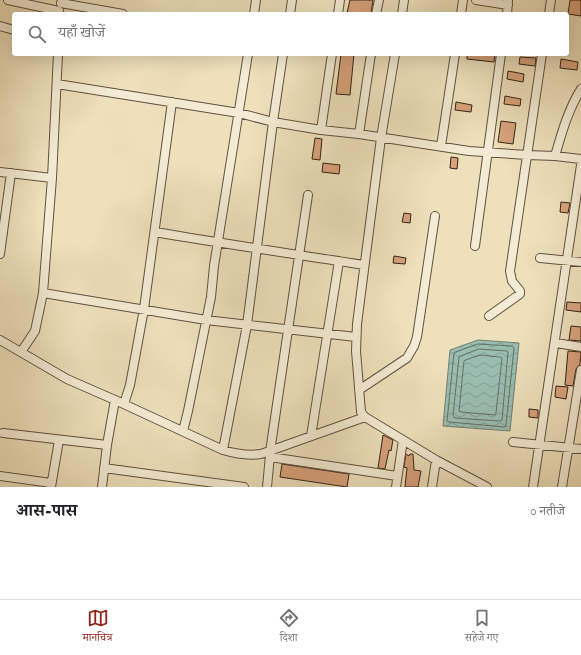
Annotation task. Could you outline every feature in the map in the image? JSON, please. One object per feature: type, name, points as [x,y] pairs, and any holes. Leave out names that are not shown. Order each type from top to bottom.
[{"type":"street","points":[[8,0],[104,12]]},
{"type":"street","points":[[254,12],[256,0]]},
{"type":"street","points":[[290,12],[292,0]]},
{"type":"street","points":[[338,12],[340,0]]},
{"type":"street","points":[[376,12],[378,0]]},
{"type":"street","points":[[402,12],[404,0]]},
{"type":"street","points":[[460,12],[463,0]]},
{"type":"street","points":[[476,0],[508,2],[506,12]]},
{"type":"street","points":[[548,12],[551,0]]},
{"type":"street","points":[[0,26],[12,29]]},
{"type":"street","points":[[22,351],[35,331],[43,293],[52,178],[58,56]]},
{"type":"street","points":[[184,428],[211,297],[218,243],[248,56]]},
{"type":"street","points":[[223,447],[247,325],[256,248],[283,56]]},
{"type":"street","points":[[321,130],[332,56]]},
{"type":"street","points":[[359,134],[371,56]]},
{"type":"street","points":[[395,56],[381,138],[356,338],[359,393],[363,414],[436,460],[487,487]]},
{"type":"street","points":[[441,146],[455,56]]},
{"type":"street","points":[[475,246],[501,56]]},
{"type":"street","points":[[489,316],[518,296],[520,291],[512,281],[510,271],[542,56]]},
{"type":"street","points":[[57,84],[239,113],[273,122],[321,130],[359,134],[488,153],[558,156],[581,159]]},
{"type":"street","points":[[558,156],[565,120],[572,103],[581,89]]},
{"type":"street","points":[[125,403],[130,385],[144,309],[172,102]]},
{"type":"street","points":[[533,487],[556,343],[581,165]]},
{"type":"street","points":[[0,172],[52,178]]},
{"type":"street","points":[[0,254],[11,173]]},
{"type":"street","points":[[267,487],[272,434],[289,330],[308,195]]},
{"type":"street","points":[[359,393],[407,358],[414,346],[417,337],[435,216]]},
{"type":"street","points":[[155,232],[364,265]]},
{"type":"street","points":[[540,258],[581,262]]},
{"type":"street","points":[[312,434],[339,261]]},
{"type":"street","points":[[43,293],[206,320],[356,338]]},
{"type":"street","points":[[0,340],[22,351],[67,379],[184,428],[236,454],[261,454],[363,414]]},
{"type":"street","points":[[556,343],[581,346]]},
{"type":"street","points":[[562,487],[581,370]]},
{"type":"street","points":[[102,487],[107,445],[115,400]]},
{"type":"street","points":[[3,433],[107,445]]},
{"type":"street","points":[[0,476],[51,485],[59,440]]},
{"type":"street","points":[[396,487],[403,440]]},
{"type":"street","points":[[512,442],[581,449]]},
{"type":"street","points":[[270,450],[398,476]]},
{"type":"street","points":[[432,487],[436,460]]},
{"type":"street","points":[[104,468],[244,487]]},
{"type":"water","points":[[478,340],[519,343],[510,431],[443,426],[450,350]]},
{"type":"building","points":[[350,0],[373,0],[371,12],[347,12]]},
{"type":"building","points":[[570,0],[581,0],[581,16],[569,14]]},
{"type":"building","points":[[341,56],[354,56],[350,95],[336,94]]},
{"type":"building","points":[[467,56],[495,56],[494,62],[467,59]]},
{"type":"building","points":[[520,57],[536,58],[535,66],[519,64]]},
{"type":"building","points":[[561,59],[578,62],[577,70],[560,68]]},
{"type":"building","points":[[508,71],[524,74],[523,82],[507,79]]},
{"type":"building","points":[[505,96],[521,99],[520,106],[504,104]]},
{"type":"building","points":[[456,102],[472,105],[471,112],[455,110]]},
{"type":"building","points":[[501,121],[516,123],[513,144],[498,142]]},
{"type":"building","points":[[315,138],[322,139],[320,160],[312,159]]},
{"type":"building","points":[[451,157],[458,158],[457,169],[450,168]]},
{"type":"building","points":[[323,163],[340,165],[339,174],[322,172]]},
{"type":"building","points":[[561,202],[570,203],[568,213],[560,212]]},
{"type":"building","points":[[404,213],[411,214],[410,223],[402,222]]},
{"type":"building","points":[[394,256],[406,258],[405,264],[393,263]]},
{"type":"building","points":[[567,302],[581,303],[581,312],[566,310]]},
{"type":"building","points":[[571,326],[581,327],[581,341],[569,340]]},
{"type":"building","points":[[568,351],[581,352],[580,364],[576,369],[573,386],[565,385]]},
{"type":"building","points":[[556,386],[568,387],[566,399],[555,397]]},
{"type":"building","points":[[529,409],[538,410],[538,418],[529,417]]},
{"type":"building","points":[[383,435],[393,440],[385,469],[378,468]]},
{"type":"building","points":[[406,454],[409,456],[410,454],[413,454],[414,470],[421,471],[418,487],[405,487],[407,468],[404,467]]},
{"type":"building","points":[[282,464],[349,474],[347,487],[280,477]]}]
